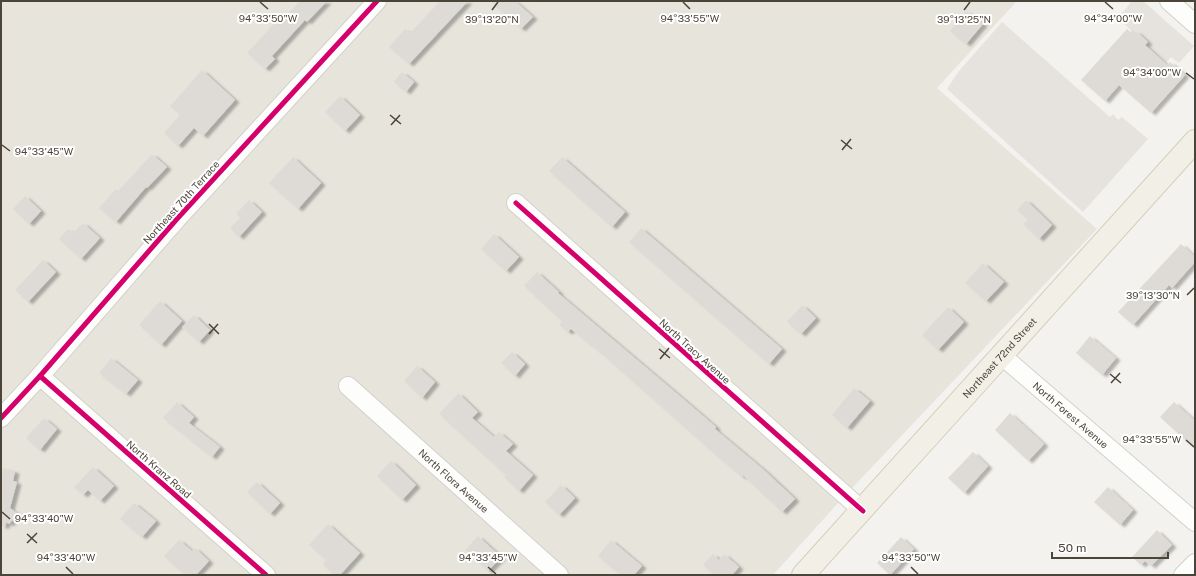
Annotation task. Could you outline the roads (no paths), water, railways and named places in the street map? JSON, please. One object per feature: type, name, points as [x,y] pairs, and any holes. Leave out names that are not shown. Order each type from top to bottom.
[{"type":"main road","name":"Northeast 72nd Street","points":[[803,575],[863,511],[1001,355],[1195,141]]},
{"type":"street","name":"Northeast 70th Terrace","points":[[1,418],[40,376],[176,220],[377,1]]},
{"type":"street","points":[[1169,1],[1195,24]]},
{"type":"street","name":"North Tracy Avenue","points":[[516,203],[863,511]]},
{"type":"street","name":"North Forest Avenue","points":[[1001,355],[1195,522]]},
{"type":"street","name":"North Kranz Road","points":[[40,376],[266,575]]},
{"type":"street","name":"North Flora Avenue","points":[[348,386],[559,575]]},
{"type":"street","points":[[1183,575],[1195,563]]}]
